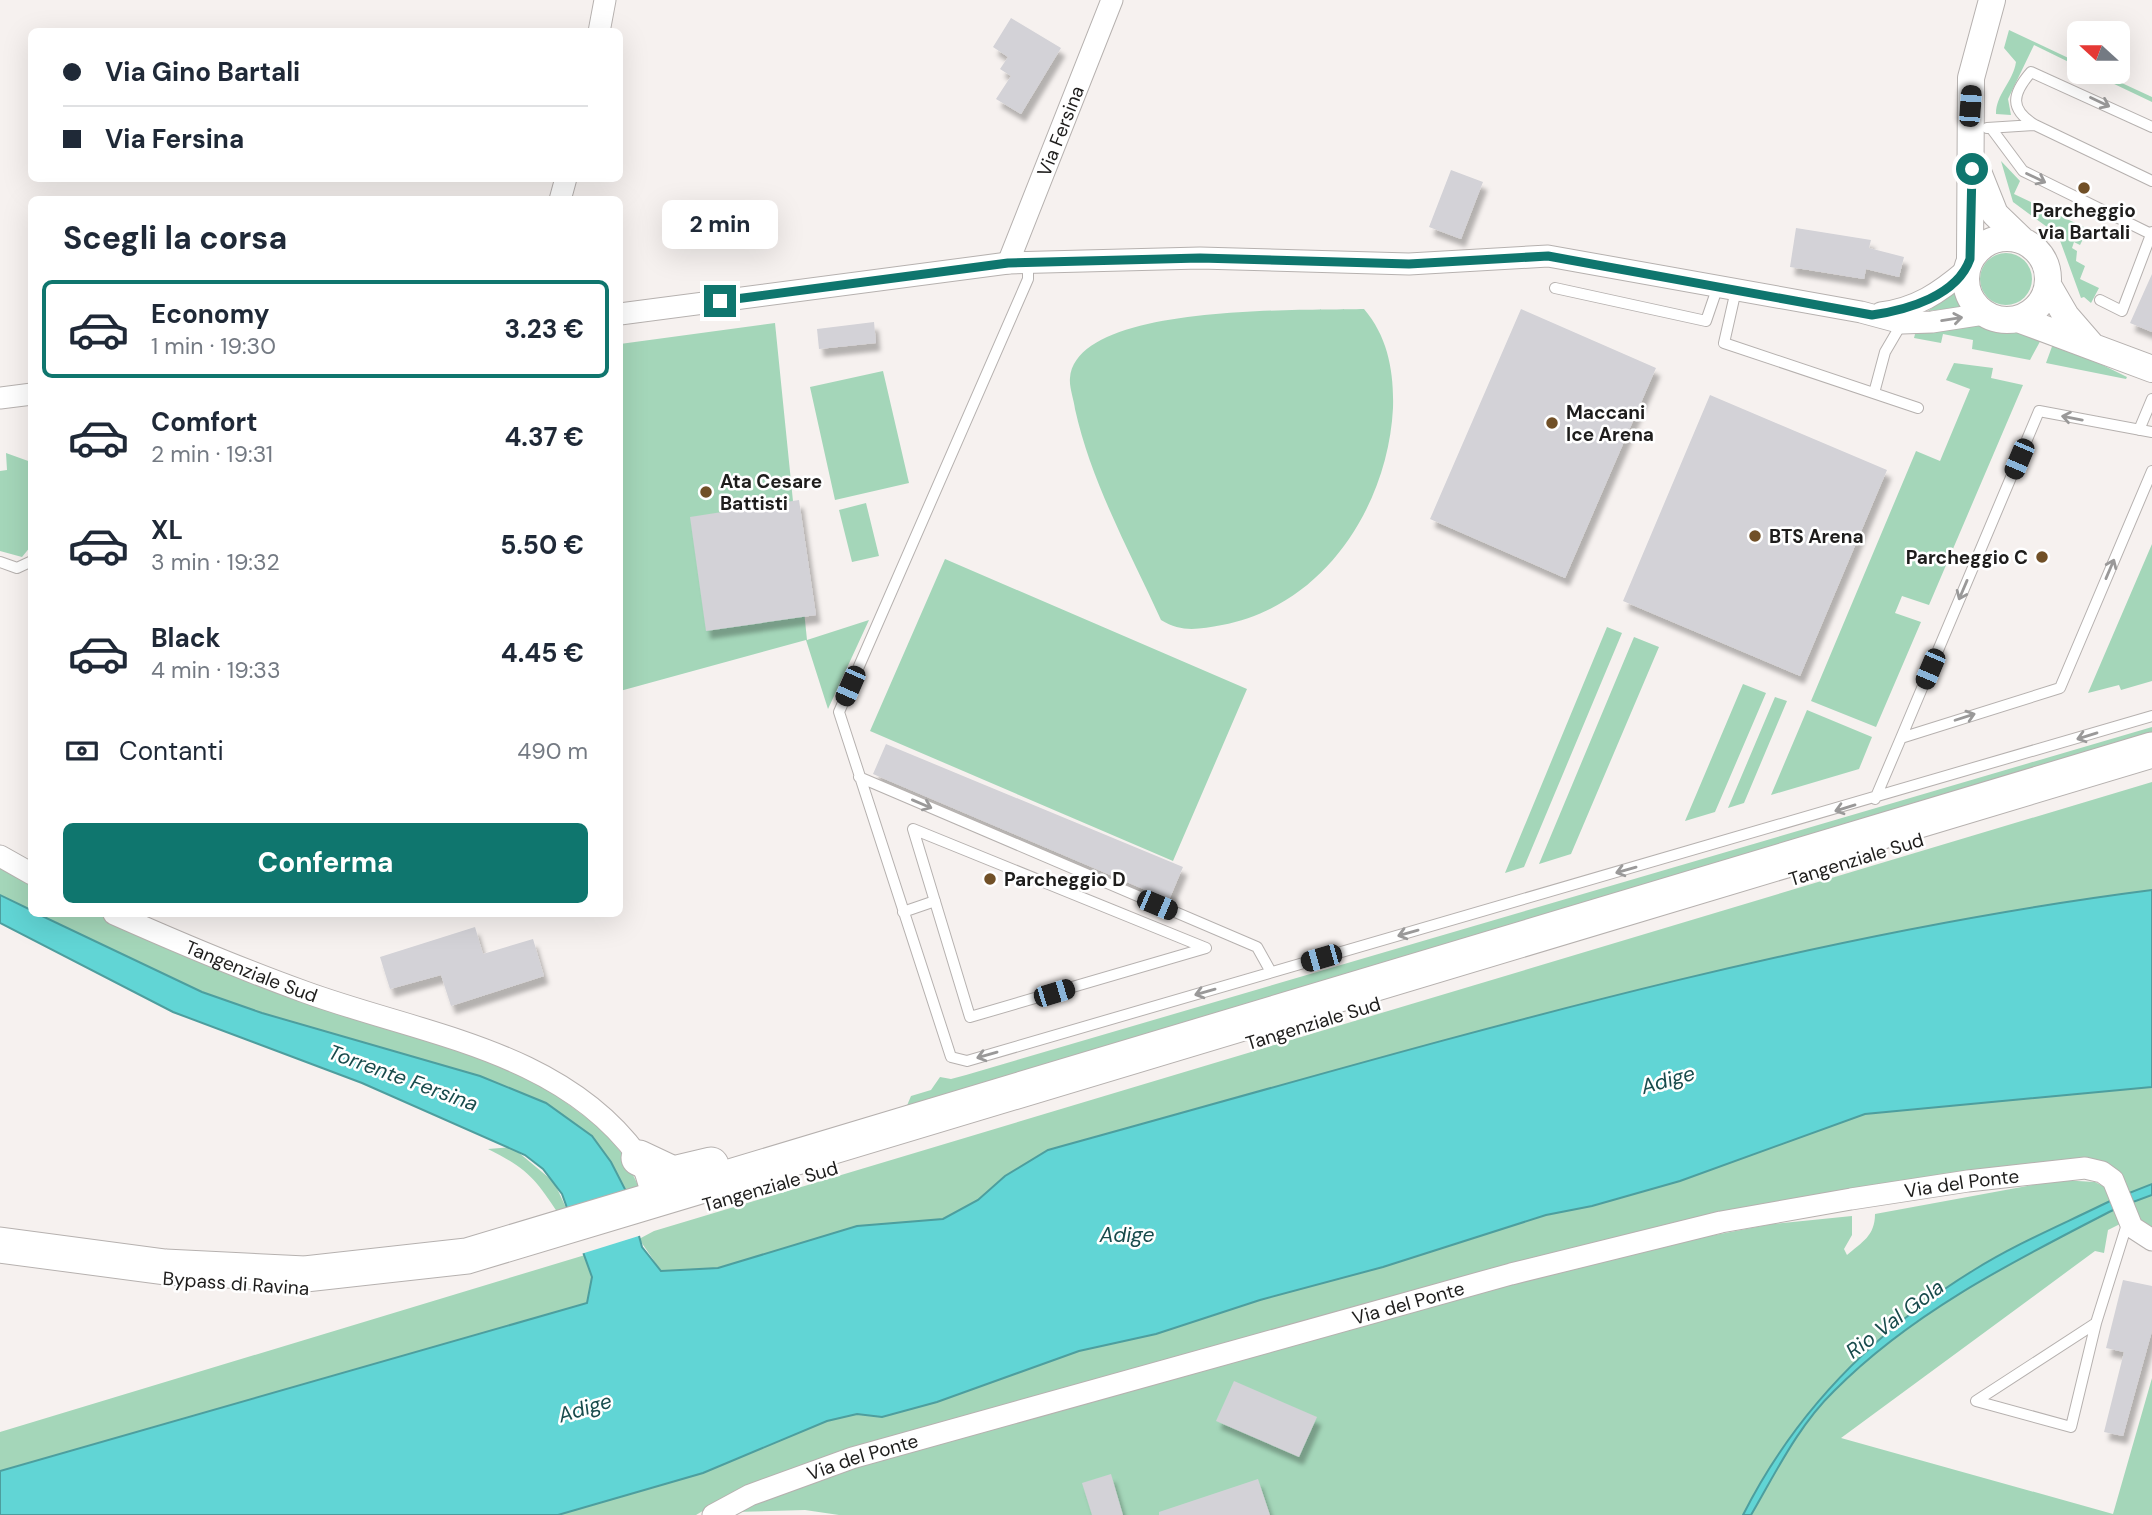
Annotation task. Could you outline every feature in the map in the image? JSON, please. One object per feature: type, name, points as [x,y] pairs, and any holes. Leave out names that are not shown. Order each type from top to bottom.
[{"type":"highway","name":"Tangenziale Sud","points":[[470,1263],[567,1237],[900,1127],[2152,750]]},
{"type":"highway","name":"Tangenziale Sud","points":[[650,1209],[2152,771]]},
{"type":"highway","points":[[639,1158],[673,1174],[867,1120],[900,1127]]},
{"type":"highway","name":"Bypass di Ravina","points":[[0,1245],[165,1267],[305,1274],[470,1263]]},
{"type":"highway","name":"Bypass di Ravina","points":[[0,1256],[48,1260],[165,1279],[305,1290],[377,1283],[470,1263]]},
{"type":"street","points":[[600,28],[605,0]]},
{"type":"street","name":"Via Fersina","points":[[1018,263],[1112,0]]},
{"type":"street","points":[[1992,0],[1977,48],[1972,78],[1978,136],[1995,214],[2040,253],[2048,273],[2048,285],[2038,306],[2018,319]]},
{"type":"street","points":[[1978,136],[1968,265],[1969,295],[1984,314]]},
{"type":"street","points":[[1872,315],[1906,310],[1932,298],[1968,265],[1977,250],[1998,238],[2022,240]]},
{"type":"street","points":[[623,314],[1018,263],[1200,258],[1409,264],[1548,256],[1872,315],[1902,323],[1932,322],[1984,314],[1995,318],[2018,319],[2152,369]]},
{"type":"street","points":[[2048,285],[2066,316],[2093,348]]},
{"type":"street","points":[[0,398],[28,394]]},
{"type":"street","points":[[0,856],[28,872]]},
{"type":"street","name":"Tangenziale Sud","points":[[121,917],[308,993],[396,1019],[528,1067],[579,1098],[612,1128],[639,1158],[650,1209]]},
{"type":"street","name":"Via del Ponte","points":[[713,1515],[750,1495],[852,1458],[1511,1274],[1721,1222],[1903,1191],[2075,1167],[2102,1172],[2116,1184],[2129,1221]]},
{"type":"street","points":[[2129,1221],[2136,1233],[2152,1240]]},
{"type":"lane","points":[[2152,127],[2031,72],[2016,100],[2015,108],[2020,116],[2035,125],[2152,181]]},
{"type":"lane","points":[[1978,136],[2035,125]]},
{"type":"lane","points":[[1978,136],[2023,171],[2152,233],[2122,311],[2100,300]]},
{"type":"lane","points":[[1018,263],[1028,279],[839,712],[951,1057],[967,1061],[1875,799],[2152,716]]},
{"type":"lane","points":[[1555,288],[1706,321],[1727,288]]},
{"type":"lane","points":[[1727,288],[1724,343],[1918,408]]},
{"type":"lane","points":[[1874,393],[1885,352],[1902,323]]},
{"type":"lane","points":[[2139,430],[2152,399]]},
{"type":"lane","points":[[1875,799],[2039,411],[2152,432]]},
{"type":"lane","points":[[1901,738],[2060,688],[2152,471]]},
{"type":"lane","points":[[0,562],[17,568],[28,563]]},
{"type":"lane","points":[[859,777],[1257,947],[1271,972]]},
{"type":"lane","points":[[913,829],[1206,948],[970,1017],[935,901],[913,829]]},
{"type":"lane","points":[[904,912],[935,901]]},
{"type":"lane","points":[[2096,1323],[1976,1401],[2071,1427],[2096,1323],[2129,1221]]},
{"type":"green space","points":[[2009,30],[2067,57],[2067,61],[2034,45],[2008,99],[2011,115],[1996,114],[1999,100],[2016,62],[2004,48]]},
{"type":"green space","points":[[2114,84],[2124,84],[2152,97],[2152,102]]},
{"type":"green space","points":[[2001,161],[2020,181],[2014,194],[2088,229],[2080,245],[2074,242],[2072,248],[2077,251],[2076,261],[2085,266],[2080,279],[2099,288],[2091,303],[2084,297],[2081,298],[2058,235],[2013,202]]},
{"type":"green space","points":[[2006,253],[2016,255],[2024,261],[2030,269],[2030,289],[2024,297],[2016,303],[2006,305],[1996,303],[1988,297],[1982,289],[1980,279],[1982,269],[1988,261],[1996,255]]},
{"type":"green space","points":[[1955,290],[1962,307],[1928,311]]},
{"type":"green space","points":[[1364,309],[1379,331],[1388,356],[1393,408],[1379,481],[1364,515],[1344,546],[1320,574],[1291,597],[1258,614],[1198,629],[1176,627],[1161,620],[1112,516],[1082,436],[1070,378],[1082,353],[1111,335],[1151,323],[1248,312]]},
{"type":"green space","name":"Ata Cesare Battisti","points":[[775,323],[807,640],[869,620],[828,709],[806,640],[623,690],[623,344]]},
{"type":"green space","points":[[1977,323],[2043,336],[2030,360],[1972,349],[1973,340],[1943,334],[1941,343],[1914,338],[1915,334],[1929,328]]},
{"type":"green space","points":[[2054,341],[2127,377],[2126,379],[2046,363]]},
{"type":"green space","points":[[1954,363],[1993,368],[1991,378],[2023,385],[1929,605],[1902,596],[1895,613],[1921,622],[1876,727],[1811,701],[1916,451],[1940,461],[1970,389],[1946,380]]},
{"type":"green space","points":[[883,371],[909,483],[835,500],[810,387]]},
{"type":"green space","points":[[6,453],[28,461],[28,550],[22,557],[0,551],[0,471],[7,470]]},
{"type":"green space","points":[[866,503],[879,556],[852,562],[839,510]]},
{"type":"green space","points":[[2152,544],[2152,681],[2121,690],[2119,685],[2088,693]]},
{"type":"green space","points":[[945,559],[1247,689],[1173,861],[870,731]]},
{"type":"green space","points":[[1607,627],[1622,633],[1524,867],[1505,873]]},
{"type":"green space","points":[[1634,637],[1659,647],[1571,854],[1539,864]]},
{"type":"green space","points":[[1743,684],[1766,693],[1715,812],[1685,821]]},
{"type":"green space","points":[[1775,697],[1787,701],[1744,803],[1728,808]]},
{"type":"green space","points":[[1807,710],[1872,737],[1859,769],[1771,795]]},
{"type":"green space","points":[[2152,727],[2152,740],[903,1115],[911,1096],[931,1090],[940,1077],[951,1079],[966,1075]]},
{"type":"green space","points":[[2152,782],[2152,890],[2012,911],[1872,937],[1733,967],[1458,1036],[1048,1150],[1005,1176],[978,1200],[943,1219],[857,1226],[718,1268],[661,1271],[639,1239],[654,1231]]},
{"type":"green space","points":[[0,862],[28,877],[28,909],[0,895]]},
{"type":"green space","points":[[44,917],[108,917],[155,938],[486,1058],[549,1090],[603,1130],[623,1155],[642,1193],[628,1195],[611,1162],[546,1103],[480,1076],[262,1013],[202,992]]},
{"type":"green space","points":[[2152,1087],[2152,1184],[2129,1193],[2121,1175],[2105,1164],[1713,1218],[726,1497],[696,1515],[558,1515],[703,1473],[827,1421],[857,1414],[882,1417],[937,1402],[1079,1351],[1156,1334],[1260,1300],[1383,1267],[1546,1215],[1592,1206],[1680,1181],[1865,1114]]},
{"type":"green space","points":[[512,1147],[554,1182],[569,1214],[562,1219],[531,1177],[514,1163],[488,1149]]},
{"type":"green space","points":[[2060,1180],[2095,1182],[2107,1188],[2112,1200],[1990,1260],[1938,1294],[1871,1347],[1813,1408],[1787,1442],[1743,1515],[839,1515],[805,1510],[734,1512],[750,1497],[1616,1254],[1772,1224],[1852,1216],[1852,1235],[1844,1249],[1847,1255],[1870,1233],[1875,1214]]},
{"type":"green space","points":[[2152,1195],[2152,1231],[2140,1224],[2133,1202]]},
{"type":"green space","points":[[2115,1209],[2120,1224],[2108,1230],[2104,1253],[2095,1251],[1841,1438],[2113,1514],[2152,1378],[2152,1515],[1751,1515],[1809,1419],[1865,1362],[1897,1336],[1967,1289]]},
{"type":"green space","points":[[585,1255],[592,1277],[587,1303],[0,1471],[0,1432]]},
{"type":"water","name":"Adige","points":[[2152,890],[2152,1087],[1865,1114],[1680,1181],[1592,1206],[1546,1215],[1383,1267],[1260,1300],[1156,1334],[1079,1351],[937,1402],[882,1417],[857,1414],[827,1421],[703,1473],[558,1515],[0,1515],[0,1471],[587,1303],[592,1277],[562,1194],[543,1169],[525,1155],[362,1083],[173,1012],[0,923],[0,895],[28,909],[28,917],[44,917],[202,992],[262,1013],[480,1076],[546,1103],[592,1136],[611,1162],[628,1195],[642,1247],[661,1271],[718,1268],[857,1226],[943,1219],[978,1200],[1005,1176],[1048,1150],[1596,1000],[1872,937],[2012,911]]},
{"type":"water","points":[[2152,1184],[2152,1195],[2133,1202],[2129,1193]]},
{"type":"water","points":[[2112,1200],[2115,1209],[1967,1289],[1897,1336],[1865,1362],[1809,1419],[1751,1515],[1743,1515],[1787,1442],[1813,1408],[1871,1347],[1938,1294],[1990,1260]]},
{"type":"pier","points":[[632,1196],[642,1235],[581,1254],[566,1217]]},
{"type":"building","points":[[1011,18],[1061,48],[1021,114],[996,99],[1011,76],[1000,69],[1008,57],[993,47]]},
{"type":"building","points":[[1451,170],[1483,182],[1461,239],[1429,227]]},
{"type":"building","points":[[1796,228],[1871,240],[1869,248],[1904,257],[1899,277],[1866,269],[1864,279],[1790,267]]},
{"type":"building","points":[[2152,274],[2152,332],[2130,323]]},
{"type":"building","name":"Maccani Ice Arena","points":[[1521,309],[1656,368],[1565,578],[1430,519]]},
{"type":"building","points":[[874,322],[876,343],[819,349],[817,329]]},
{"type":"building","name":"BTS Arena","points":[[1710,395],[1887,470],[1800,676],[1623,601]]},
{"type":"building","points":[[799,500],[816,615],[706,631],[690,517]]},
{"type":"building","points":[[886,744],[1183,867],[1169,900],[873,774]]},
{"type":"building","points":[[475,927],[483,954],[533,939],[544,976],[451,1006],[441,975],[390,989],[380,957]]},
{"type":"building","points":[[2123,1280],[2152,1286],[2152,1331],[2123,1436],[2104,1432],[2124,1352],[2106,1348]]},
{"type":"building","points":[[1234,1381],[1317,1417],[1299,1457],[1216,1421]]},
{"type":"building","points":[[1111,1474],[1123,1515],[1092,1515],[1082,1483]]},
{"type":"building","points":[[1258,1479],[1270,1515],[1159,1515],[1159,1512]]},
{"type":"place","name":"Parcheggio via Bartali","points":[[2084,188]]},
{"type":"place","name":"Maccani Ice Arena","points":[[1552,423]]},
{"type":"place","name":"Ata Cesare Battisti","points":[[706,492]]},
{"type":"place","name":"BTS Arena","points":[[1755,536]]},
{"type":"place","name":"Parcheggio C","points":[[2042,557]]},
{"type":"place","name":"Parcheggio D","points":[[990,879]]},
{"type":"route","points":[[720,301],[1008,263],[1061,260],[1200,258],[1409,264],[1548,256],[1872,315],[1906,310],[1932,298],[1966,271],[1970,259],[1972,169]]},
{"type":"water label","name":"Torrente Fersina","points":[[403,1078]]},
{"type":"water label","name":"Rio Val Gola","points":[[1895,1319]]}]
